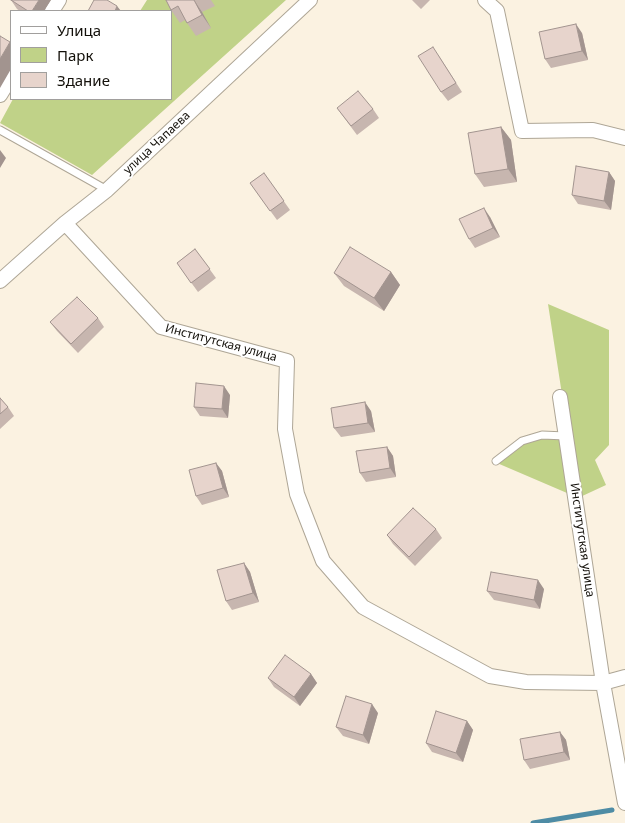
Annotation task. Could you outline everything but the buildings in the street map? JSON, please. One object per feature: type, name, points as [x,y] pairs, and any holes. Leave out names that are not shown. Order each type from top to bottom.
[{"type":"street","name":"улица Чапаева","points":[[0,281],[65,223],[107,190],[310,0]]},
{"type":"street","points":[[485,0],[497,11],[522,131],[593,130],[625,138]]},
{"type":"street","points":[[0,95],[10,79]]},
{"type":"street","name":"Институтская улица","points":[[65,223],[161,328],[288,361],[284,429],[297,494],[323,561],[363,607],[490,676],[526,682],[603,684],[625,677]]},
{"type":"street","name":"Институтская улица","points":[[560,397],[603,684],[625,803]]},
{"type":"lane","points":[[0,130],[107,190]]},
{"type":"lane","points":[[496,461],[522,441],[542,435],[566,436]]},
{"type":"green space","points":[[147,0],[286,0],[92,175],[0,123],[12,100],[172,100],[172,10],[141,10]]},
{"type":"green space","points":[[548,304],[609,330],[609,445],[595,460],[606,485],[578,498]]},
{"type":"green space","points":[[543,437],[565,437],[574,496],[497,463],[522,443]]},
{"type":"waterway","points":[[533,823],[612,810]]}]
